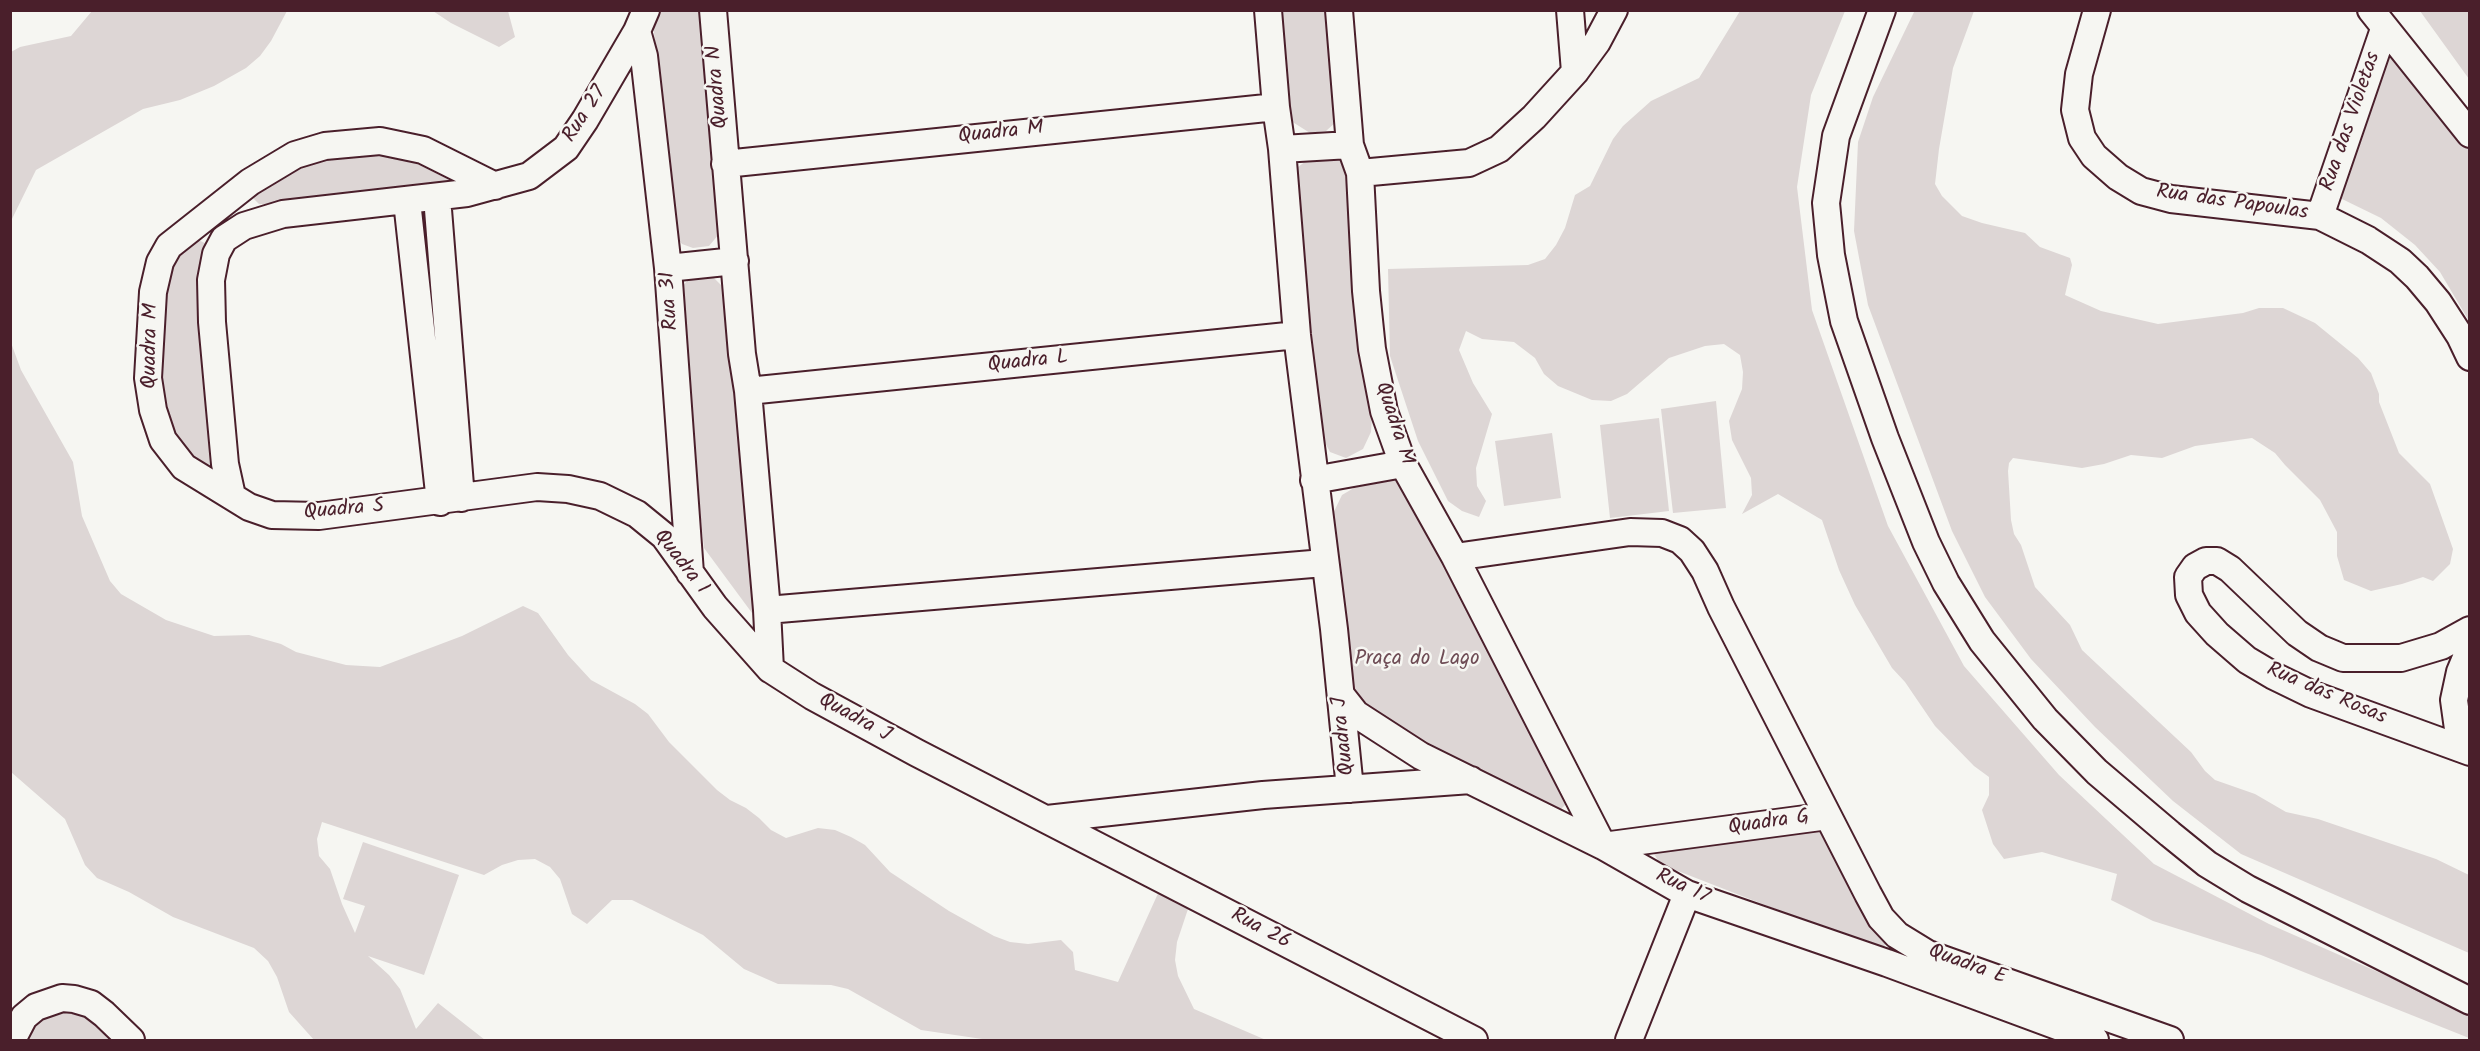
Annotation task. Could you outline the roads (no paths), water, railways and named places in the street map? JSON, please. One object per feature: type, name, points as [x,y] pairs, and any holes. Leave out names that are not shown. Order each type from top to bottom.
[{"type":"street","name":"Quadra N","points":[[713,10],[725,164]]},
{"type":"street","points":[[767,610],[1324,563],[1297,335],[1268,10]]},
{"type":"street","name":"Quadra M","points":[[1339,10],[1350,145],[1360,173],[1366,291],[1372,348],[1384,411],[1403,464],[1455,557]]},
{"type":"street","points":[[1569,10],[1575,72]]},
{"type":"street","points":[[1360,173],[1469,163],[1499,149],[1534,117],[1575,72],[1597,42],[1614,10]]},
{"type":"street","points":[[1882,10],[1836,136],[1826,203],[1831,255],[1844,321],[1877,416],[1926,542],[1946,584],[1982,641],[2045,718],[2097,772],[2207,864],[2277,905],[2469,1001]]},
{"type":"street","name":"Rua das Papoulas","points":[[2097,10],[2079,74],[2075,110],[2082,138],[2094,156],[2118,177],[2141,191],[2171,199],[2320,216],[2368,240],[2400,261],[2438,302],[2460,336],[2469,357]]},
{"type":"street","points":[[2377,20],[2469,134]]},
{"type":"street","name":"Rua das Violetas","points":[[2320,216],[2377,20]]},
{"type":"street","name":"Rua 27","points":[[495,186],[529,176],[566,148],[585,120],[641,21]]},
{"type":"street","name":"Rua 31","points":[[641,21],[668,268],[690,573]]},
{"type":"street","name":"Quadra M","points":[[725,164],[1276,107]]},
{"type":"street","name":"Quadra M","points":[[232,496],[184,467],[163,440],[153,410],[148,378],[153,292],[160,262],[169,246],[250,182],[295,155],[325,146],[380,141],[423,150],[495,186]]},
{"type":"street","points":[[1282,149],[1350,145]]},
{"type":"street","points":[[725,164],[742,354],[748,392],[770,669]]},
{"type":"street","points":[[232,496],[224,452],[212,322],[211,280],[216,254],[224,238],[244,226],[283,214],[468,193],[495,186]]},
{"type":"street","points":[[437,197],[450,500]]},
{"type":"street","points":[[406,201],[450,500]]},
{"type":"street","points":[[227,202],[244,226]]},
{"type":"street","points":[[668,268],[735,261]]},
{"type":"street","name":"Quadra L","points":[[748,392],[1297,335]]},
{"type":"street","points":[[1314,480],[1403,464]]},
{"type":"street","name":"Quadra I","points":[[450,500],[537,487],[567,489],[600,496],[637,514],[664,536],[715,607],[770,669]]},
{"type":"street","name":"Quadra S","points":[[232,496],[249,507],[272,515],[319,516],[450,500]]},
{"type":"street","name":"Quadra G","points":[[1455,557],[1630,532],[1662,533],[1680,540],[1692,551],[1705,571],[1828,816],[1603,846]]},
{"type":"street","points":[[1455,557],[1603,846]]},
{"type":"street","name":"Rua das Rosas","points":[[2468,751],[2311,694],[2274,676],[2217,634],[2198,613],[2189,595],[2188,577],[2195,567],[2206,561],[2217,561],[2230,568],[2297,633],[2319,648],[2343,658],[2401,658],[2441,646],[2469,630]]},
{"type":"street","name":"Quadra J","points":[[770,669],[864,725],[1047,819],[1263,795],[1350,789],[1341,694],[1324,563]]},
{"type":"street","points":[[2468,751],[2458,729],[2454,700],[2460,672],[2469,648]]},
{"type":"street","name":"Rua 17","points":[[1341,694],[1356,714],[1421,756],[1603,846],[1687,894],[1887,963],[2048,1033],[2095,1041]]},
{"type":"street","points":[[1350,789],[1471,780]]},
{"type":"street","name":"Quadra E","points":[[1828,816],[1881,918],[1897,935],[1928,954],[2170,1041]]},
{"type":"street","name":"Rua 26","points":[[1047,819],[1474,1041]]},
{"type":"street","points":[[1629,1041],[1687,894]]},
{"type":"street","points":[[13,1038],[24,1017],[36,1007],[68,998],[90,1004],[104,1014],[130,1041]]},
{"type":"street","points":[[2048,1033],[2061,1000]]},
{"type":"street","points":[[1425,1016],[1444,1041]]},
{"type":"park label","name":"Praça do Lago","points":[[1417,660]]}]
